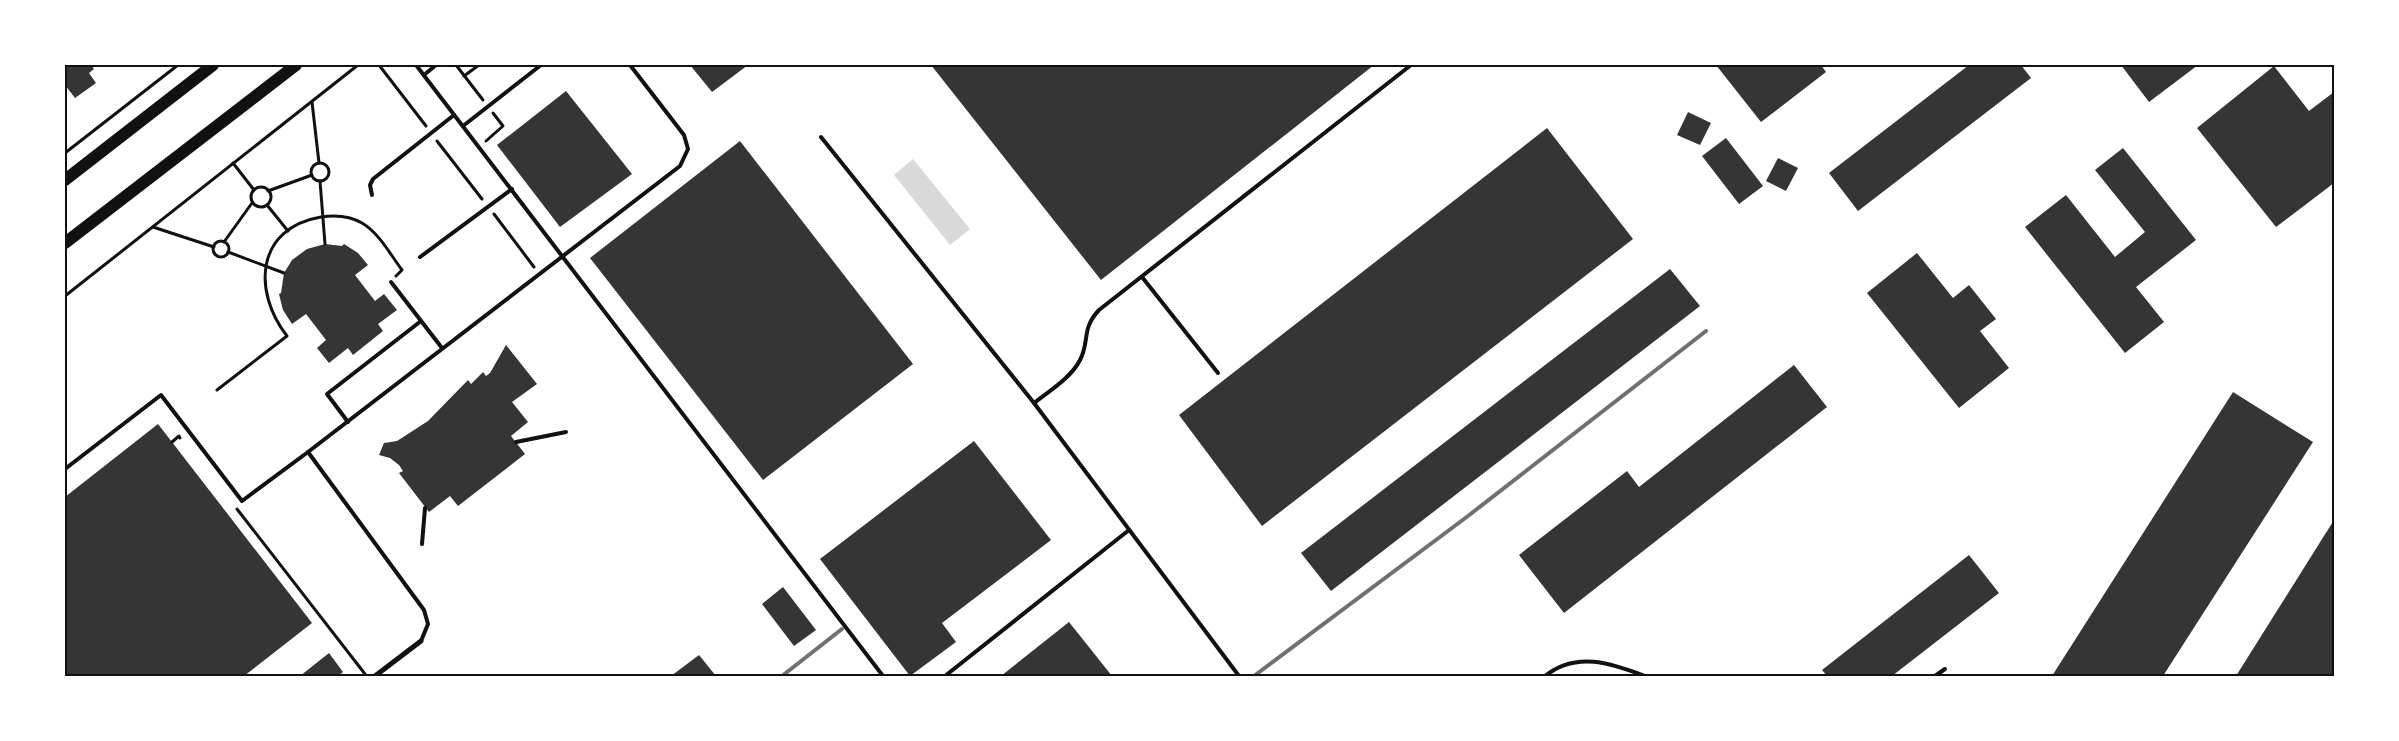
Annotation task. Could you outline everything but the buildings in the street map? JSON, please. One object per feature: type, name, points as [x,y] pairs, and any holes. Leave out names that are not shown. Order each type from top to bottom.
[{"type":"main road","points":[[65,180],[213,65]]},
{"type":"main road","points":[[65,243],[296,65]]},
{"type":"street","points":[[375,676],[421,641]]},
{"type":"lane","points":[[416,65],[564,256],[795,564],[883,676]]},
{"type":"lane","points":[[424,75],[436,65]]},
{"type":"lane","points":[[463,126],[542,65]]},
{"type":"lane","points":[[65,469],[161,395],[242,501],[348,422],[680,166],[687,155],[687,142],[684,135],[630,65]]},
{"type":"lane","points":[[1034,403],[1066,377],[1077,365],[1084,352],[1088,324],[1093,316],[1411,65]]},
{"type":"lane","points":[[372,195],[370,188],[373,179],[454,115]]},
{"type":"lane","points":[[821,137],[1034,403],[1239,676]]},
{"type":"lane","points":[[420,257],[512,189]]},
{"type":"lane","points":[[1142,277],[1218,373]]},
{"type":"lane","points":[[391,282],[442,348]]},
{"type":"lane","points":[[348,422],[327,394],[421,321]]},
{"type":"lane","points":[[516,442],[566,432]]},
{"type":"lane","points":[[308,452],[424,610],[428,624],[425,636],[421,641]]},
{"type":"lane","points":[[422,544],[425,508]]},
{"type":"lane","points":[[945,676],[1129,530]]},
{"type":"lane","points":[[1545,676],[1562,665],[1593,661],[1608,663],[1645,676]]},
{"type":"lane","points":[[1935,676],[1945,669]]},
{"type":"path","points":[[65,154],[178,65]]},
{"type":"path","points":[[65,296],[358,65]]},
{"type":"path","points":[[378,65],[540,274]]},
{"type":"path","points":[[464,76],[479,65]]},
{"type":"path","points":[[312,101],[319,163]]},
{"type":"path","points":[[233,163],[254,190]]},
{"type":"path","points":[[312,176],[312,168],[319,163]]},
{"type":"path","points":[[319,163],[327,167],[328,173],[326,178],[320,181]]},
{"type":"path","points":[[312,176],[320,181]]},
{"type":"path","points":[[268,191],[312,176]]},
{"type":"path","points":[[320,181],[326,244]]},
{"type":"path","points":[[252,203],[261,207],[267,205],[271,197],[268,191],[263,188],[254,190]]},
{"type":"path","points":[[228,252],[222,256],[217,256],[214,252],[214,247],[216,243],[224,242],[252,203],[251,196],[254,190]]},
{"type":"path","points":[[267,205],[288,231]]},
{"type":"path","points":[[217,390],[287,336],[274,318],[266,298],[264,282],[266,265],[274,247],[288,231],[305,221],[324,216],[353,219],[370,230],[402,270],[391,282]]},
{"type":"path","points":[[153,227],[214,247]]},
{"type":"path","points":[[224,242],[228,245],[228,252]]},
{"type":"path","points":[[228,252],[284,273]]},
{"type":"path","points":[[174,429],[185,443]]},
{"type":"path","points":[[172,442],[179,436]]},
{"type":"path","points":[[232,503],[362,670]]},
{"type":"shaded area","points":[[913,159],[970,229],[950,245],[894,175]]},
{"type":"railway","points":[[1254,676],[1468,516],[1706,331]]},
{"type":"railway","points":[[782,676],[842,629]]}]
